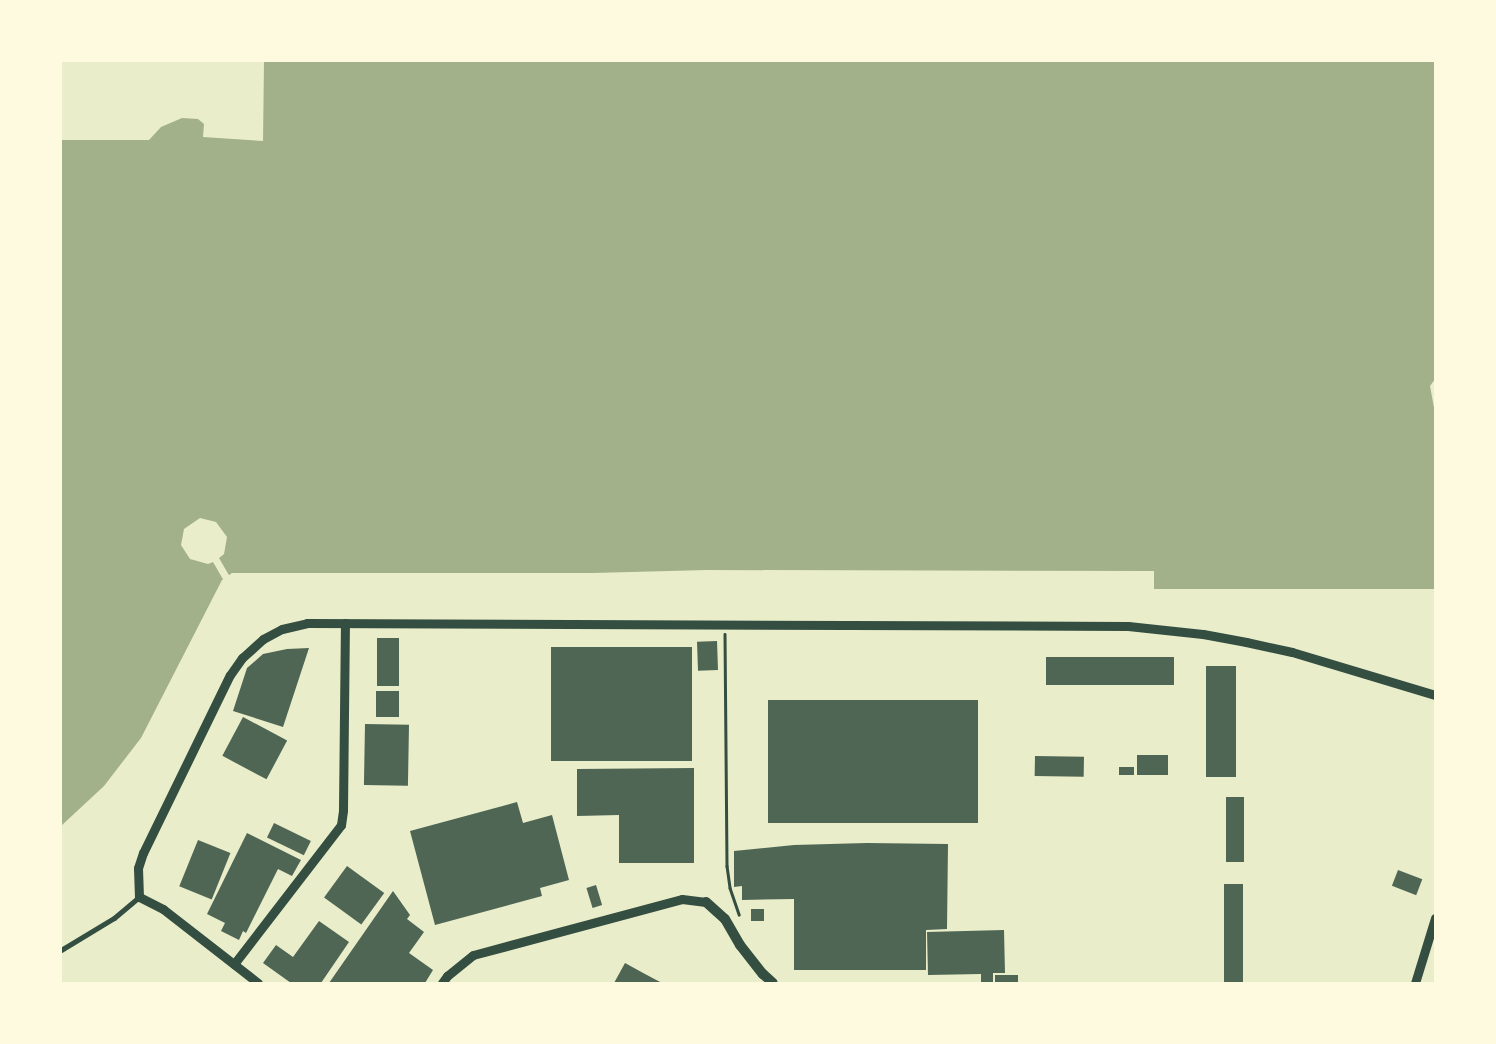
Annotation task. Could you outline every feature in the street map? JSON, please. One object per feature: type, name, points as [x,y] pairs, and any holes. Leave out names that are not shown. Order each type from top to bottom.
[{"type":"main road","points":[[706,902],[725,919],[746,952],[763,974],[773,983]]},
{"type":"street","points":[[139,897],[138,868],[143,853],[230,675],[242,658],[263,639],[282,629],[307,623],[1128,626],[1203,634],[1292,652],[1435,695]]},
{"type":"street","points":[[234,964],[340,825],[343,810],[345,623]]},
{"type":"street","points":[[61,950],[114,918],[139,897]]},
{"type":"street","points":[[139,897],[163,909],[258,983]]},
{"type":"street","points":[[442,983],[447,976],[473,956],[682,899],[706,902]]},
{"type":"street","points":[[1415,983],[1435,918]]},
{"type":"path","points":[[725,625],[727,866],[730,888],[739,914]]},
{"type":"shaded area","points":[[264,61],[1435,61],[1435,379],[1430,386],[1435,413],[1435,589],[1154,589],[1154,571],[707,570],[593,573],[232,573],[222,580],[141,738],[104,786],[61,826],[61,140],[149,140],[161,127],[182,118],[198,119],[204,124],[203,137],[263,141]]},
{"type":"pier","points":[[200,518],[216,522],[227,537],[224,554],[219,558],[230,577],[224,581],[213,562],[208,564],[190,559],[181,545],[184,529]]},
{"type":"building","points":[[377,638],[399,638],[399,686],[377,686]]},
{"type":"building","points":[[717,641],[718,670],[698,671],[697,642]]},
{"type":"building","points":[[551,647],[692,647],[692,761],[551,761]]},
{"type":"building","points":[[309,648],[283,727],[233,711],[247,668],[263,654],[287,649]]},
{"type":"building","points":[[1046,657],[1174,657],[1174,685],[1046,685]]},
{"type":"building","points":[[1206,666],[1236,666],[1236,777],[1206,777]]},
{"type":"building","points":[[376,691],[399,691],[399,717],[376,717]]},
{"type":"building","points":[[768,700],[978,700],[978,823],[768,823]]},
{"type":"building","points":[[243,717],[287,740],[266,779],[222,756]]},
{"type":"building","points":[[365,724],[409,725],[408,786],[364,785]]},
{"type":"building","points":[[1137,755],[1168,755],[1168,775],[1137,775]]},
{"type":"building","points":[[1035,756],[1084,757],[1084,777],[1035,776]]},
{"type":"building","points":[[1119,767],[1134,767],[1134,775],[1119,775]]},
{"type":"building","points":[[694,768],[694,863],[619,863],[619,815],[577,816],[577,769]]},
{"type":"building","points":[[1226,797],[1244,797],[1244,862],[1226,862]]},
{"type":"building","points":[[517,802],[523,823],[552,815],[569,880],[540,888],[542,896],[435,925],[410,831]]},
{"type":"building","points":[[274,823],[311,841],[304,855],[267,837]]},
{"type":"building","points":[[247,833],[301,860],[292,876],[278,869],[246,933],[243,931],[239,940],[221,931],[225,923],[207,914]]},
{"type":"building","points":[[198,840],[230,853],[212,899],[179,886]]},
{"type":"building","points":[[867,843],[948,844],[947,929],[926,930],[926,970],[794,970],[794,899],[742,900],[742,886],[734,887],[734,851],[794,845]]},
{"type":"building","points":[[347,866],[384,893],[361,925],[324,898]]},
{"type":"building","points":[[1398,870],[1422,879],[1416,895],[1392,886]]},
{"type":"building","points":[[1224,884],[1243,884],[1243,983],[1224,983]]},
{"type":"building","points":[[596,885],[602,905],[593,908],[586,888]]},
{"type":"building","points":[[393,891],[410,915],[407,919],[424,932],[409,953],[433,970],[425,983],[329,983]]},
{"type":"building","points":[[751,909],[764,909],[764,921],[751,921]]},
{"type":"building","points":[[319,921],[349,942],[321,983],[291,983],[263,963],[276,945],[293,957]]},
{"type":"building","points":[[1004,930],[1005,973],[993,973],[993,983],[981,983],[981,974],[928,975],[927,932]]},
{"type":"building","points":[[625,963],[645,974],[662,983],[614,983]]},
{"type":"building","points":[[995,975],[1018,975],[1018,983],[995,983]]}]
